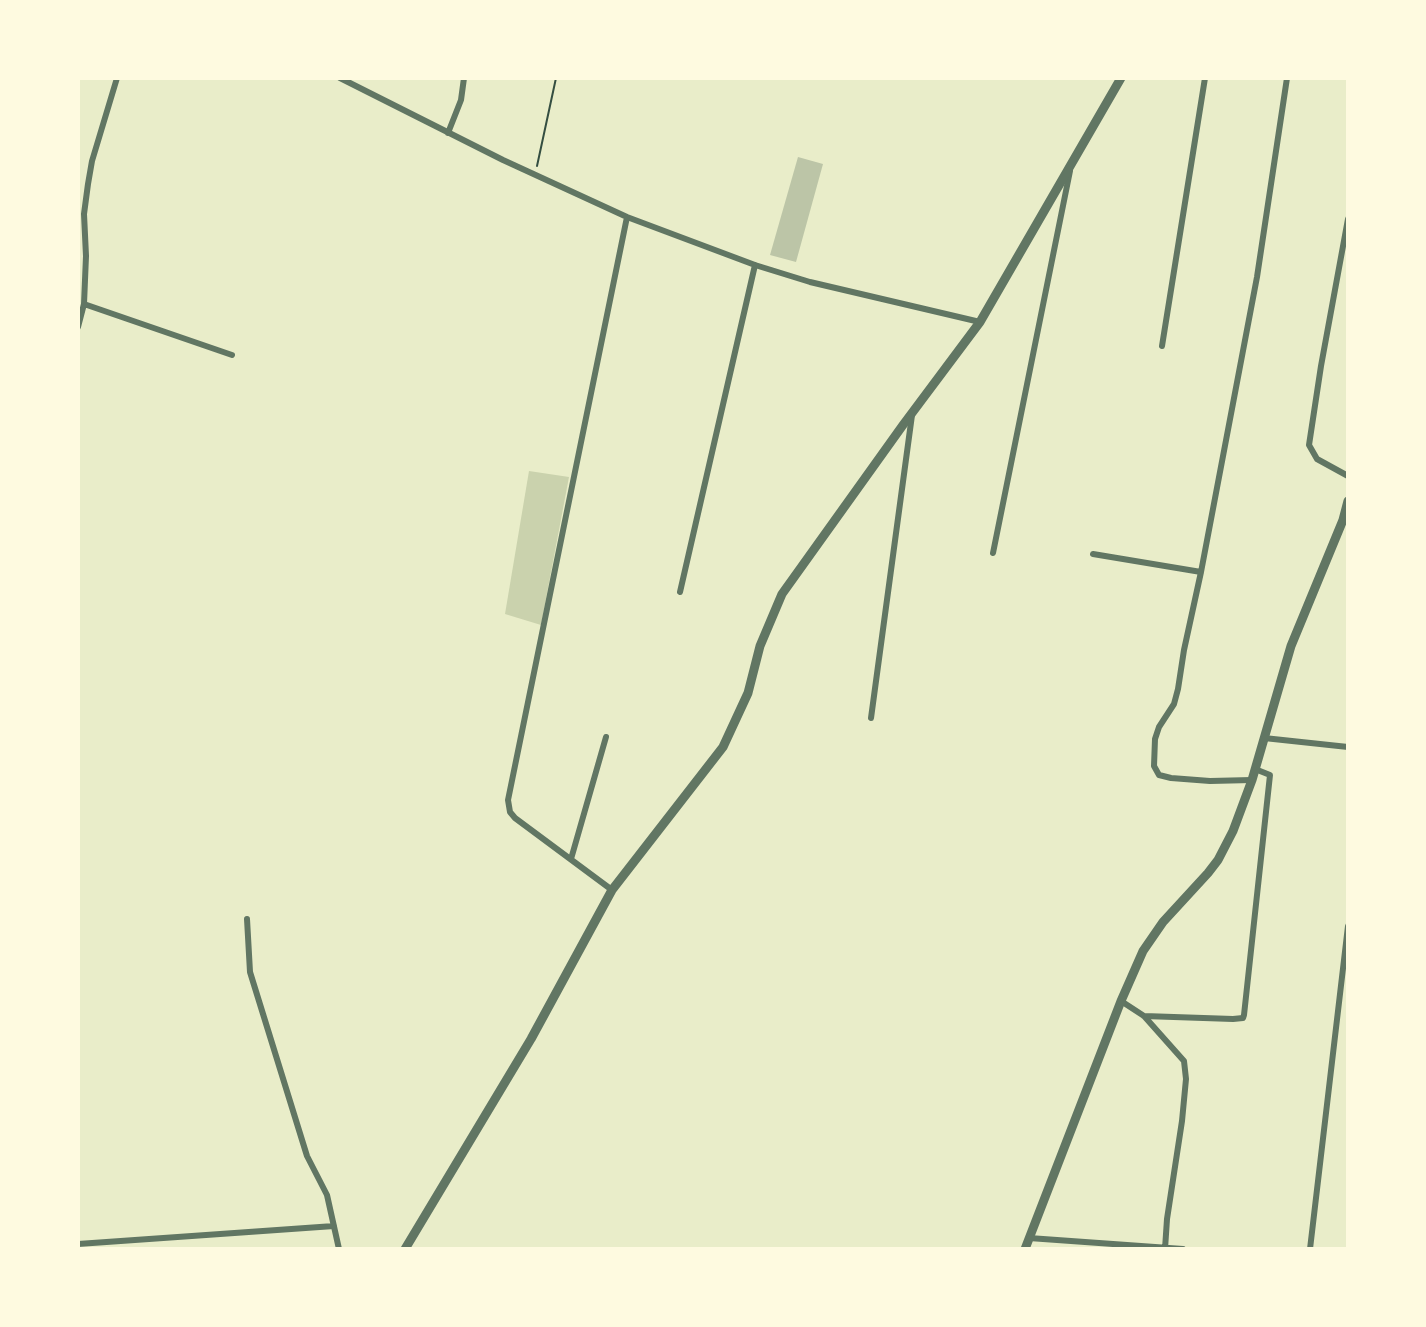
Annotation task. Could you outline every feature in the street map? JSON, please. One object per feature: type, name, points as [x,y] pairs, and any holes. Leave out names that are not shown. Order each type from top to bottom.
[{"type":"street","points":[[78,327],[84,304],[86,256],[84,214],[88,184],[92,161],[117,78]]},
{"type":"street","points":[[340,78],[536,175],[627,217],[755,265],[810,282],[980,322]]},
{"type":"street","points":[[448,132],[461,100],[465,78]]},
{"type":"street","points":[[405,1249],[531,1039],[612,890],[723,747],[748,693],[760,646],[782,594],[980,322],[1121,78]]},
{"type":"street","points":[[1162,346],[1205,78]]},
{"type":"street","points":[[1252,780],[1210,781],[1159,775],[1155,766],[1155,739],[1174,704],[1201,572],[1257,277],[1287,78]]},
{"type":"street","points":[[993,553],[1071,165]]},
{"type":"street","points":[[612,890],[515,818],[510,812],[508,800],[627,217]]},
{"type":"street","points":[[1348,219],[1309,445],[1312,454],[1317,459],[1348,476]]},
{"type":"street","points":[[680,592],[755,265]]},
{"type":"street","points":[[84,304],[232,355]]},
{"type":"street","points":[[871,718],[913,412]]},
{"type":"street","points":[[1025,1249],[1121,1001],[1143,951],[1152,936],[1222,854],[1236,823],[1252,780],[1291,646],[1343,520],[1348,501]]},
{"type":"street","points":[[1093,554],[1201,572]]},
{"type":"street","points":[[571,859],[606,737]]},
{"type":"street","points":[[1264,738],[1348,747]]},
{"type":"street","points":[[1144,1016],[1243,1018],[1270,775],[1255,769]]},
{"type":"street","points":[[247,919],[250,972],[307,1156],[327,1195],[339,1249]]},
{"type":"street","points":[[1310,1249],[1348,926]]},
{"type":"street","points":[[1121,1001],[1144,1016],[1184,1061],[1186,1078],[1183,1110],[1165,1248]]},
{"type":"street","points":[[78,1244],[334,1226]]},
{"type":"street","points":[[1029,1238],[1183,1249]]},
{"type":"path","points":[[536,175],[556,78]]},
{"type":"green space","points":[[529,471],[569,477],[541,625],[505,614]]},
{"type":"building","points":[[798,157],[823,164],[796,262],[770,255]]}]
